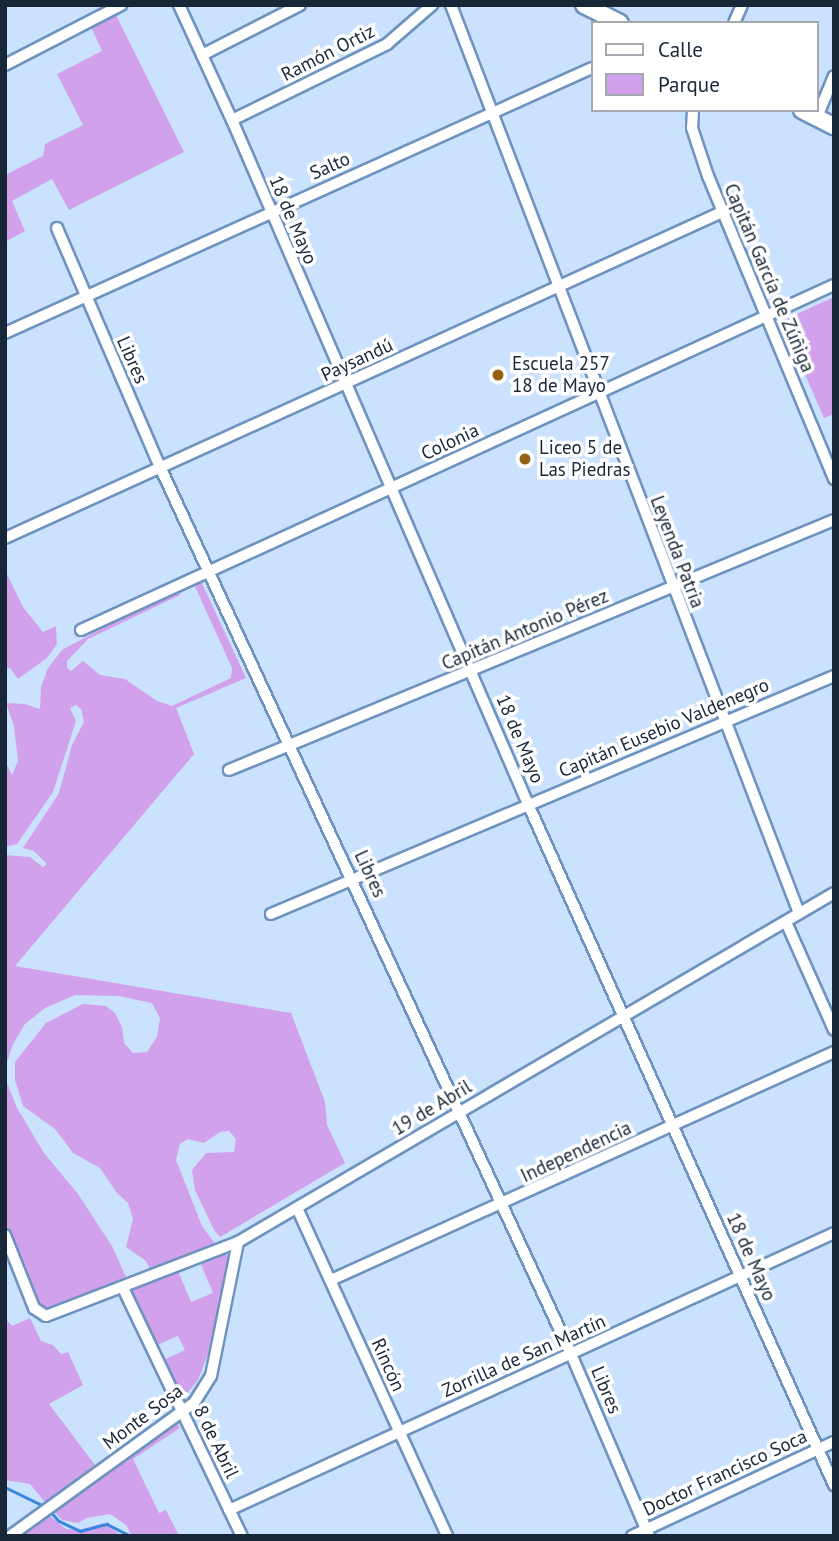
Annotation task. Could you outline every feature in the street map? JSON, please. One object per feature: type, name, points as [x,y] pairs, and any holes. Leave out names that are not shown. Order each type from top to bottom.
[{"type":"street","points":[[5,65],[121,5]]},
{"type":"street","name":"18 de Mayo","points":[[179,5],[232,120],[528,804],[834,1485]]},
{"type":"street","points":[[202,55],[300,5]]},
{"type":"street","name":"Ramón Ortiz","points":[[232,120],[387,44],[432,5]]},
{"type":"street","name":"Leyenda Patria","points":[[451,5],[672,588],[799,913]]},
{"type":"street","points":[[584,5],[614,15]]},
{"type":"street","points":[[735,21],[742,5]]},
{"type":"street","name":"Salto","points":[[5,332],[590,69]]},
{"type":"street","points":[[818,101],[834,76]]},
{"type":"street","name":"Capitán García de Zúñiga","points":[[693,112],[692,128],[722,212],[834,478]]},
{"type":"street","points":[[810,114],[834,126]]},
{"type":"street","name":"Paysandú","points":[[5,538],[722,212]]},
{"type":"street","name":"Libres","points":[[57,228],[161,468],[500,1206],[571,1354],[648,1533]]},
{"type":"street","name":"Colonia","points":[[81,630],[834,285]]},
{"type":"street","name":"Capitán Antonio Pérez","points":[[229,770],[834,520]]},
{"type":"street","name":"Capitán Eusebio Valdenegro","points":[[271,914],[834,676]]},
{"type":"street","name":"19 de Abril","points":[[5,1234],[34,1308],[46,1316],[238,1242],[834,893]]},
{"type":"street","points":[[786,922],[834,1030]]},
{"type":"street","name":"Independencia","points":[[331,1280],[500,1206],[834,1052]]},
{"type":"street","name":"Rincón","points":[[297,1208],[447,1536]]},
{"type":"street","name":"Zorrilla de San Martín","points":[[229,1510],[834,1233]]},
{"type":"street","name":"Monte Sosa","points":[[13,1535],[194,1403],[211,1376],[238,1242]]},
{"type":"street","name":"8 de Abril","points":[[123,1288],[242,1536]]},
{"type":"street","name":"Doctor Francisco Soca","points":[[632,1536],[648,1533],[834,1442]]},
{"type":"green space","points":[[116,15],[184,152],[69,210],[52,179],[12,201],[25,231],[5,242],[5,175],[43,156],[45,144],[83,125],[57,74],[102,51],[91,27]]},
{"type":"green space","points":[[834,297],[834,414],[824,418],[782,321]]},
{"type":"green space","points":[[5,570],[23,607],[43,632],[56,626],[57,644],[47,658],[18,679],[10,668],[5,669]]},
{"type":"green space","points":[[200,579],[246,678],[176,708],[194,754],[15,966],[291,1013],[325,1102],[327,1125],[345,1163],[220,1237],[195,1190],[192,1170],[206,1153],[234,1152],[236,1139],[229,1131],[220,1132],[204,1143],[188,1139],[180,1144],[176,1160],[202,1226],[216,1245],[207,1253],[151,1271],[146,1261],[126,1247],[133,1219],[128,1203],[117,1193],[100,1168],[73,1153],[55,1129],[23,1106],[15,1080],[15,1062],[46,1023],[83,1004],[106,1006],[115,1013],[122,1027],[124,1043],[133,1053],[147,1052],[157,1037],[160,1018],[152,1003],[119,996],[75,995],[45,1008],[25,1024],[13,1044],[7,1062],[7,1083],[17,1108],[44,1153],[78,1194],[112,1246],[126,1277],[123,1284],[44,1310],[35,1308],[5,1248],[5,855],[30,857],[43,867],[47,864],[34,851],[23,848],[59,793],[72,745],[84,722],[81,709],[76,705],[70,708],[76,721],[53,792],[17,844],[5,847],[5,761],[12,775],[18,761],[14,726],[6,703],[25,704],[40,709],[41,687],[48,668],[62,650],[178,588],[180,595],[88,639],[67,661],[67,668],[71,671],[83,661],[100,675],[125,679],[157,701],[172,706],[231,678],[232,668],[193,582]]},
{"type":"green space","points":[[222,1253],[230,1256],[207,1357],[198,1380],[178,1404],[157,1363],[185,1350],[178,1336],[150,1348],[127,1297],[131,1290],[178,1271],[191,1302],[213,1293],[200,1262]]},
{"type":"green space","points":[[5,1318],[12,1326],[30,1318],[41,1341],[53,1345],[61,1354],[68,1352],[83,1385],[49,1404],[95,1465],[45,1502],[30,1484],[5,1480]]},
{"type":"green space","points":[[176,1422],[180,1428],[133,1459],[159,1513],[166,1510],[179,1536],[132,1536],[126,1525],[110,1514],[87,1518],[78,1523],[62,1520],[51,1508]]},
{"type":"green space","points":[[46,1513],[66,1529],[79,1530],[104,1523],[122,1536],[22,1536],[21,1533]]},
{"type":"waterway","points":[[5,1487],[46,1507]]},
{"type":"waterway","points":[[51,1512],[59,1521],[80,1531],[107,1524],[131,1536]]},
{"type":"place","name":"Escuela 257 18 de Mayo","points":[[498,375]]},
{"type":"place","name":"Liceo 5 de Las Piedras","points":[[525,459]]}]
